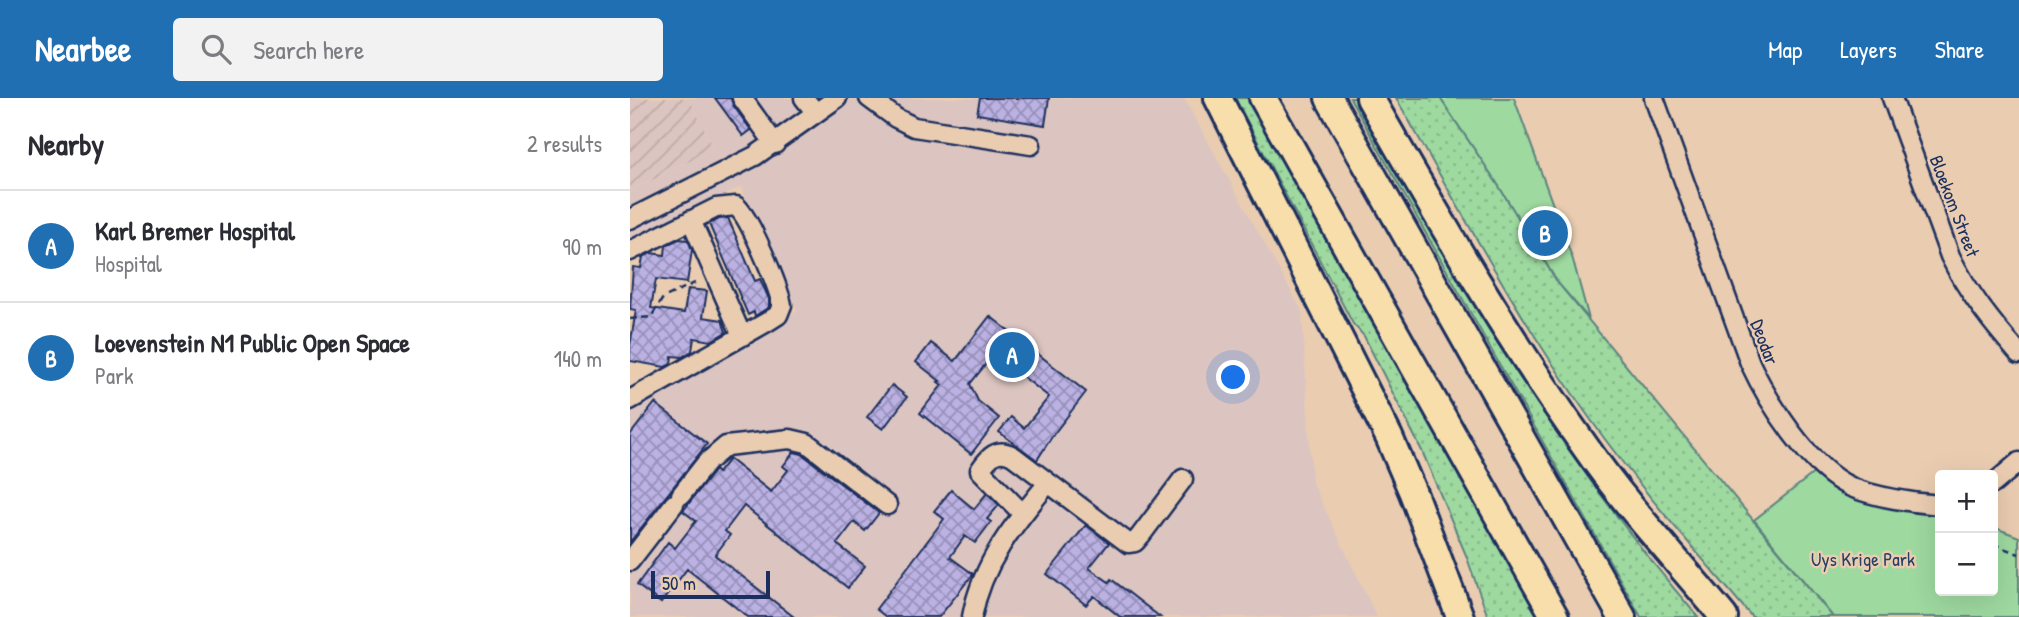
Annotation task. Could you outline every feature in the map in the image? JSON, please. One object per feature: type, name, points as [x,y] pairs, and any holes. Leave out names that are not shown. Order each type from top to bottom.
[{"type":"highway","points":[[1218,98],[1389,438],[1460,617]]},
{"type":"highway","points":[[1263,98],[1555,617]]},
{"type":"highway","points":[[1329,98],[1622,617]]},
{"type":"highway","points":[[1370,98],[1502,325],[1584,446],[1632,509],[1724,617]]},
{"type":"street","points":[[741,98],[775,144]]},
{"type":"street","points":[[804,98],[816,113]]},
{"type":"street","points":[[630,219],[775,144],[836,98]]},
{"type":"street","points":[[869,98],[896,118],[914,127],[1031,145]]},
{"type":"street","name":"Deodar","points":[[1654,98],[1750,363],[1769,402],[1818,462],[1849,486],[1935,504]]},
{"type":"street","name":"Bloekom Street","points":[[1892,98],[1960,277],[1993,324],[2019,354]]},
{"type":"street","points":[[630,251],[716,208],[736,206],[744,214],[782,305],[778,314],[630,400]]},
{"type":"street","points":[[691,220],[742,336]]},
{"type":"street","points":[[630,561],[706,463],[726,446],[790,439],[807,443],[887,505]]},
{"type":"street","points":[[1023,514],[980,470],[989,458],[998,452],[1008,453],[1125,542],[1131,543],[1141,535],[1183,479]]},
{"type":"street","points":[[1998,480],[2019,462]]},
{"type":"street","points":[[972,617],[982,581],[993,556],[1048,483]]},
{"type":"path","points":[[630,319],[651,317],[663,298],[714,273]]},
{"type":"path","points":[[1998,546],[2019,554]]},
{"type":"shaded area","points":[[630,98],[689,98],[714,149],[630,191]]},
{"type":"shaded area","points":[[689,98],[1184,98],[1302,311],[1312,482],[1377,617],[630,617],[630,413],[642,399],[797,311],[741,187],[630,243],[630,191],[714,149]]},
{"type":"green space","points":[[1235,98],[1250,98],[1540,617],[1488,617],[1466,555],[1422,451],[1364,336],[1353,324]]},
{"type":"green space","points":[[1350,98],[1359,98],[1476,302],[1558,433],[1625,527],[1698,617],[1641,617]]},
{"type":"green space","points":[[1396,98],[1440,98],[1497,183],[1558,283],[1833,617],[1752,617],[1669,520],[1610,446],[1564,381],[1490,262]]},
{"type":"green space","points":[[1440,98],[1514,98],[1573,260],[1589,319],[1558,283],[1497,183]]},
{"type":"green space","name":"Uys Krige Park","points":[[1815,472],[1836,488],[1866,501],[1935,513],[1935,596],[1998,596],[1998,529],[2019,537],[2019,617],[1833,617],[1754,520]]},
{"type":"building","points":[[715,98],[731,98],[751,130],[743,136]]},
{"type":"building","points":[[980,98],[1049,98],[1045,125],[977,114]]},
{"type":"building","points":[[728,218],[755,281],[760,279],[769,299],[769,307],[755,316],[754,312],[748,315],[709,224]]},
{"type":"building","points":[[679,239],[688,240],[692,250],[687,283],[656,279],[651,308],[684,313],[688,289],[707,291],[703,317],[722,320],[726,332],[711,341],[694,338],[692,351],[682,357],[672,356],[671,364],[665,367],[630,361],[636,310],[630,309],[633,267],[641,268],[643,257],[651,253],[665,255],[666,245]]},
{"type":"building","points":[[990,316],[1086,392],[1037,460],[999,432],[1011,417],[1024,428],[1049,397],[994,354],[970,384],[978,401],[999,418],[971,454],[920,413],[942,385],[916,362],[931,343],[955,361]]},
{"type":"building","points":[[892,385],[907,397],[883,429],[867,417]]},
{"type":"building","points":[[655,403],[707,444],[630,542],[630,435]]},
{"type":"building","points":[[794,452],[802,454],[879,513],[865,531],[854,522],[837,544],[865,566],[848,588],[744,506],[725,531],[730,535],[715,555],[794,617],[748,617],[687,569],[661,603],[637,585],[668,542],[675,548],[696,521],[683,511],[715,470],[718,473],[729,459],[771,492],[788,470],[783,466]]},
{"type":"building","points":[[951,490],[974,509],[987,493],[999,505],[987,519],[991,522],[975,543],[965,536],[950,557],[973,574],[939,617],[886,617],[876,609],[944,519],[934,511]]},
{"type":"building","points":[[1086,525],[1109,543],[1089,568],[1109,582],[1111,579],[1160,617],[1120,617],[1094,596],[1086,605],[1047,574]]},
{"type":"place","name":"Loevenstein N1 Public Open Space","points":[[1545,233]]},
{"type":"place","name":"Karl Bremer Hospital","points":[[1012,355]]}]
